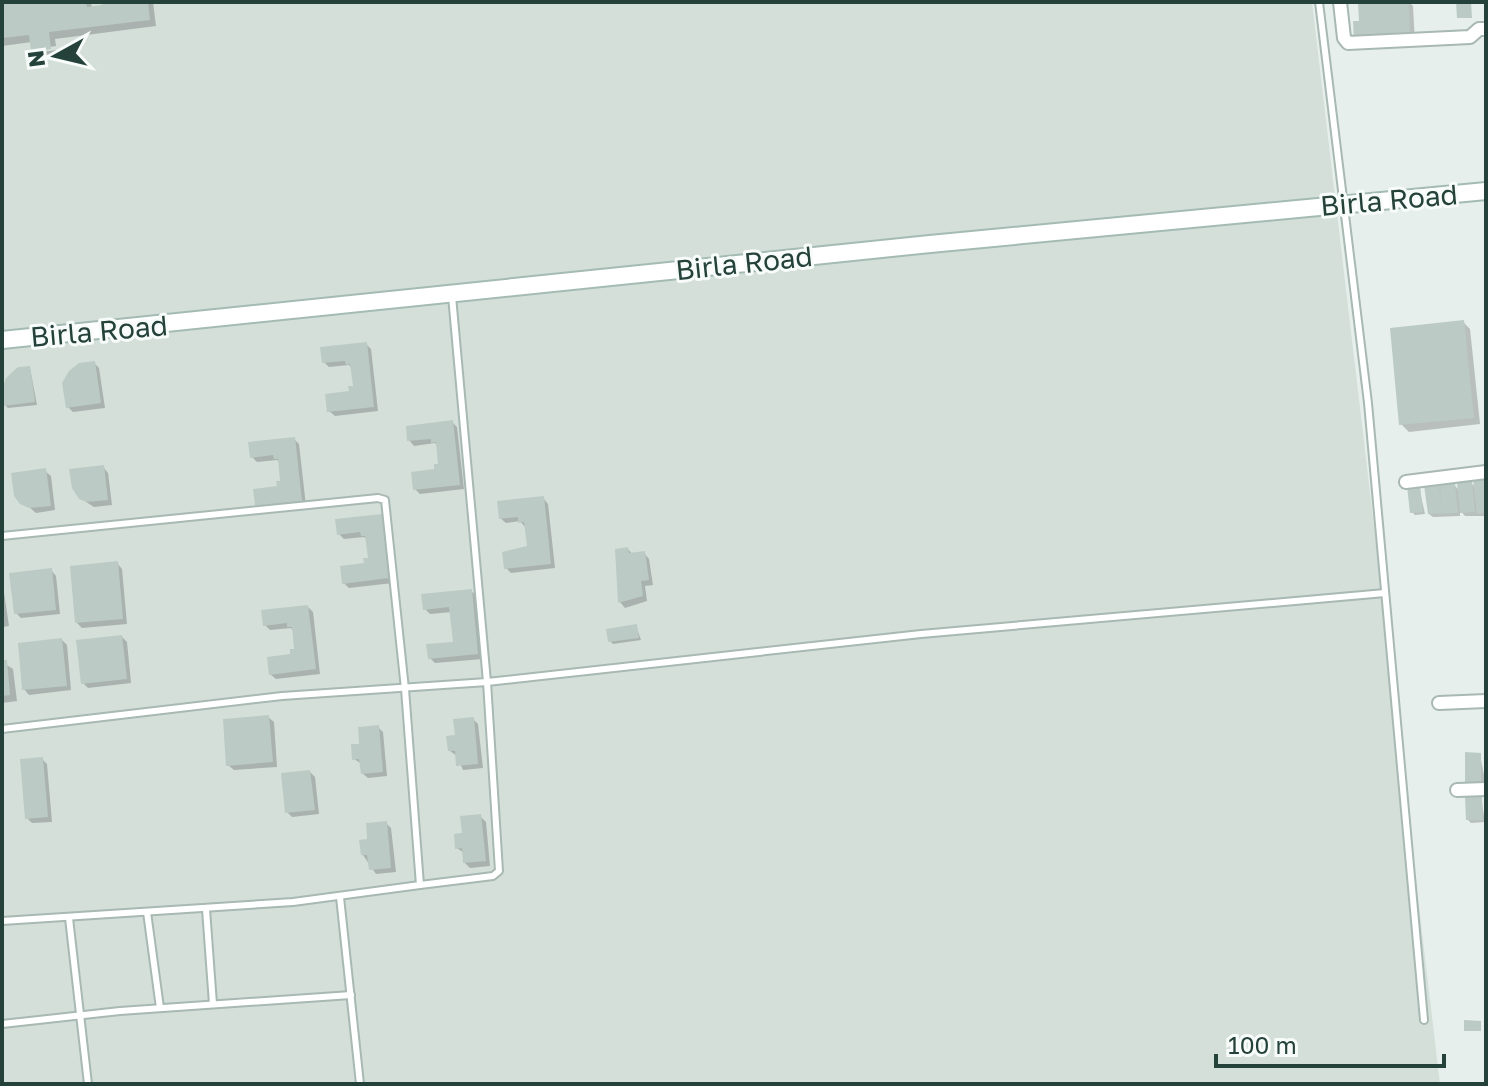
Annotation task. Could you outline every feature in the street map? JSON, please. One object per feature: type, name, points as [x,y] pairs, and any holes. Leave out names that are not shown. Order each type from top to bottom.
[{"type":"street","points":[[1340,2],[1344,38],[1348,43],[1470,37],[1479,29],[1486,29]]},
{"type":"street","name":"Birla Road","points":[[2,340],[1486,191]]},
{"type":"street","points":[[1406,482],[1486,472]]},
{"type":"street","points":[[1439,703],[1486,701]]},
{"type":"street","points":[[1457,790],[1486,789]]},
{"type":"lane","points":[[1319,2],[1368,403],[1424,1020]]},
{"type":"lane","points":[[2,921],[206,909],[340,897],[498,873],[487,682],[452,296]]},
{"type":"lane","points":[[2,536],[162,517],[382,499],[386,502],[420,885]]},
{"type":"lane","points":[[2,729],[282,696],[487,682],[921,634],[1385,593]]},
{"type":"lane","points":[[340,897],[360,1084]]},
{"type":"lane","points":[[206,909],[213,1004]]},
{"type":"lane","points":[[147,912],[160,1008]]},
{"type":"lane","points":[[69,918],[88,1084]]},
{"type":"lane","points":[[2,1024],[160,1008],[351,995]]},
{"type":"shaded area","points":[[2,2],[1312,2],[1440,1084],[2,1084]]},
{"type":"building","points":[[2,2],[86,2],[87,7],[102,5],[102,2],[148,2],[150,20],[49,32],[51,49],[31,52],[29,35],[2,38]]},
{"type":"building","points":[[1358,2],[1409,2],[1410,38],[1354,41],[1353,21],[1359,21]]},
{"type":"building","points":[[1456,2],[1471,2],[1472,18],[1457,18]]},
{"type":"building","points":[[1464,320],[1474,418],[1399,425],[1390,328]]},
{"type":"building","points":[[367,342],[374,407],[327,412],[325,394],[349,391],[348,386],[353,386],[350,364],[346,365],[345,361],[322,363],[320,347]]},
{"type":"building","points":[[95,361],[101,403],[66,408],[62,383],[69,371],[79,363]]},
{"type":"building","points":[[30,366],[35,402],[3,406],[2,390],[6,378],[18,367]]},
{"type":"building","points":[[453,420],[460,485],[413,490],[411,472],[434,469],[434,464],[438,464],[436,442],[431,443],[431,439],[407,441],[406,426]]},
{"type":"building","points":[[295,437],[302,501],[255,506],[253,489],[277,486],[276,481],[280,481],[278,459],[274,459],[273,455],[250,458],[248,442]]},
{"type":"building","points":[[104,465],[108,500],[87,502],[79,499],[72,488],[69,469]]},
{"type":"building","points":[[46,468],[51,506],[29,508],[20,504],[14,496],[11,473]]},
{"type":"building","points":[[1486,477],[1486,513],[1477,514],[1473,479]]},
{"type":"building","points":[[1472,481],[1475,512],[1460,513],[1457,483]]},
{"type":"building","points":[[1439,483],[1441,506],[1440,485],[1455,483],[1458,513],[1428,514],[1424,485]]},
{"type":"building","points":[[1420,485],[1423,512],[1410,513],[1407,486]]},
{"type":"building","points":[[544,496],[551,564],[504,569],[502,552],[527,546],[524,522],[518,523],[518,517],[499,519],[497,501]]},
{"type":"building","points":[[382,514],[389,578],[342,584],[340,566],[364,563],[363,558],[368,558],[365,536],[361,536],[360,532],[337,535],[335,519]]},
{"type":"building","points":[[628,547],[629,553],[645,551],[649,580],[641,581],[643,596],[618,603],[615,549]]},
{"type":"building","points":[[118,561],[123,619],[75,623],[70,566]]},
{"type":"building","points":[[52,568],[56,610],[14,614],[9,573]]},
{"type":"building","points":[[472,589],[478,654],[428,659],[426,644],[453,642],[449,607],[423,610],[421,594]]},
{"type":"building","points":[[308,605],[316,669],[269,675],[267,657],[290,654],[290,649],[294,649],[292,627],[287,627],[287,623],[263,626],[261,610]]},
{"type":"building","points":[[637,624],[639,638],[608,642],[606,629]]},
{"type":"building","points":[[122,635],[127,679],[81,684],[76,640]]},
{"type":"building","points":[[62,638],[67,686],[22,690],[18,643]]},
{"type":"building","points":[[2,660],[7,660],[10,695],[2,696]]},
{"type":"building","points":[[269,715],[273,762],[226,766],[223,719]]},
{"type":"building","points":[[474,717],[478,764],[456,766],[455,751],[448,751],[446,736],[455,735],[453,719]]},
{"type":"building","points":[[379,725],[383,772],[361,774],[359,759],[352,760],[351,744],[359,744],[358,727]]},
{"type":"building","points":[[1465,752],[1481,753],[1481,786],[1465,786]]},
{"type":"building","points":[[43,757],[48,817],[25,819],[20,759]]},
{"type":"building","points":[[310,770],[315,810],[285,813],[281,773]]},
{"type":"building","points":[[1482,796],[1483,820],[1466,820],[1465,797]]},
{"type":"building","points":[[481,814],[486,861],[463,863],[462,848],[455,849],[454,834],[462,833],[460,816]]},
{"type":"building","points":[[387,821],[391,868],[369,870],[367,855],[361,855],[359,840],[367,839],[366,823]]},
{"type":"building","points":[[1464,1020],[1481,1021],[1481,1031],[1464,1031]]}]
